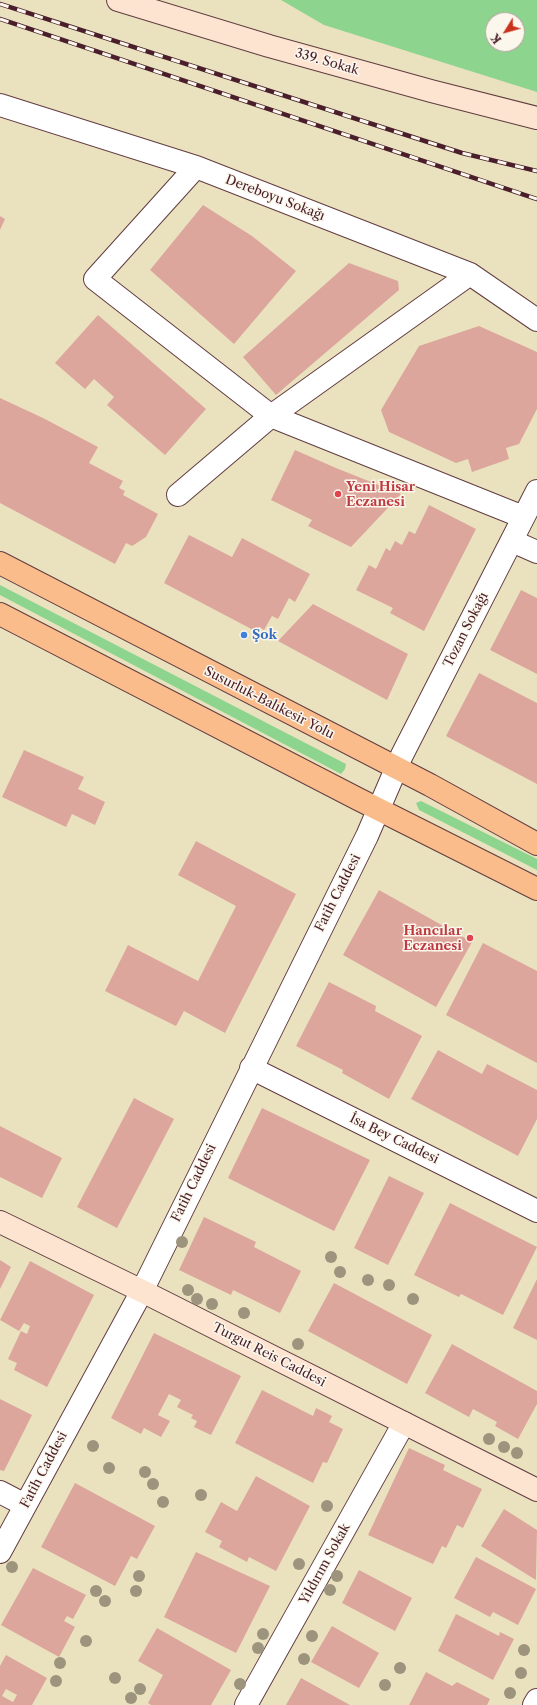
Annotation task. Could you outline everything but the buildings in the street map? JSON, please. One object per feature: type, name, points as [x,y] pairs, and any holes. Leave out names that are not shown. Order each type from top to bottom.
[{"type":"highway","name":"Susurluk-Balıkesir Yolu","points":[[0,563],[430,785],[537,844]]},
{"type":"highway","points":[[0,614],[378,810],[537,889]]},
{"type":"street","name":"339. Sokak","points":[[118,0],[431,92],[537,118]]},
{"type":"street","name":"Dereboyu Sokağı","points":[[0,106],[196,167],[470,274],[537,320]]},
{"type":"street","points":[[196,167],[95,279],[271,416],[523,518]]},
{"type":"street","points":[[178,495],[271,416],[470,274]]},
{"type":"street","name":"Tozan Sokağı","points":[[378,810],[395,768],[537,491]]},
{"type":"street","points":[[512,541],[537,552]]},
{"type":"street","name":"Fatih Caddesi","points":[[0,1552],[142,1291],[367,836],[378,810]]},
{"type":"street","name":"İsa Bey Caddesi","points":[[251,1068],[537,1210]]},
{"type":"street","name":"Turgut Reis Caddesi","points":[[0,1222],[142,1291],[537,1490]]},
{"type":"street","name":"Yıldırım Sokak","points":[[246,1705],[404,1423]]},
{"type":"street","points":[[0,1492],[25,1505]]},
{"type":"street","points":[[534,1705],[537,1700]]},
{"type":"green space","points":[[281,0],[537,0],[537,92],[324,25]]},
{"type":"green space","points":[[0,585],[346,764],[345,769],[341,774],[0,595]]},
{"type":"green space","points":[[421,801],[537,859],[537,870],[419,810],[416,803]]},
{"type":"railway","points":[[0,4],[462,153],[537,171]]},
{"type":"railway","points":[[0,19],[537,199]]},
{"type":"place","name":"Yeni Hisar Eczanesi","points":[[338,494]]},
{"type":"place","name":"Şok","points":[[244,635]]},
{"type":"place","name":"Hancılar Eczanesi","points":[[470,938]]}]
